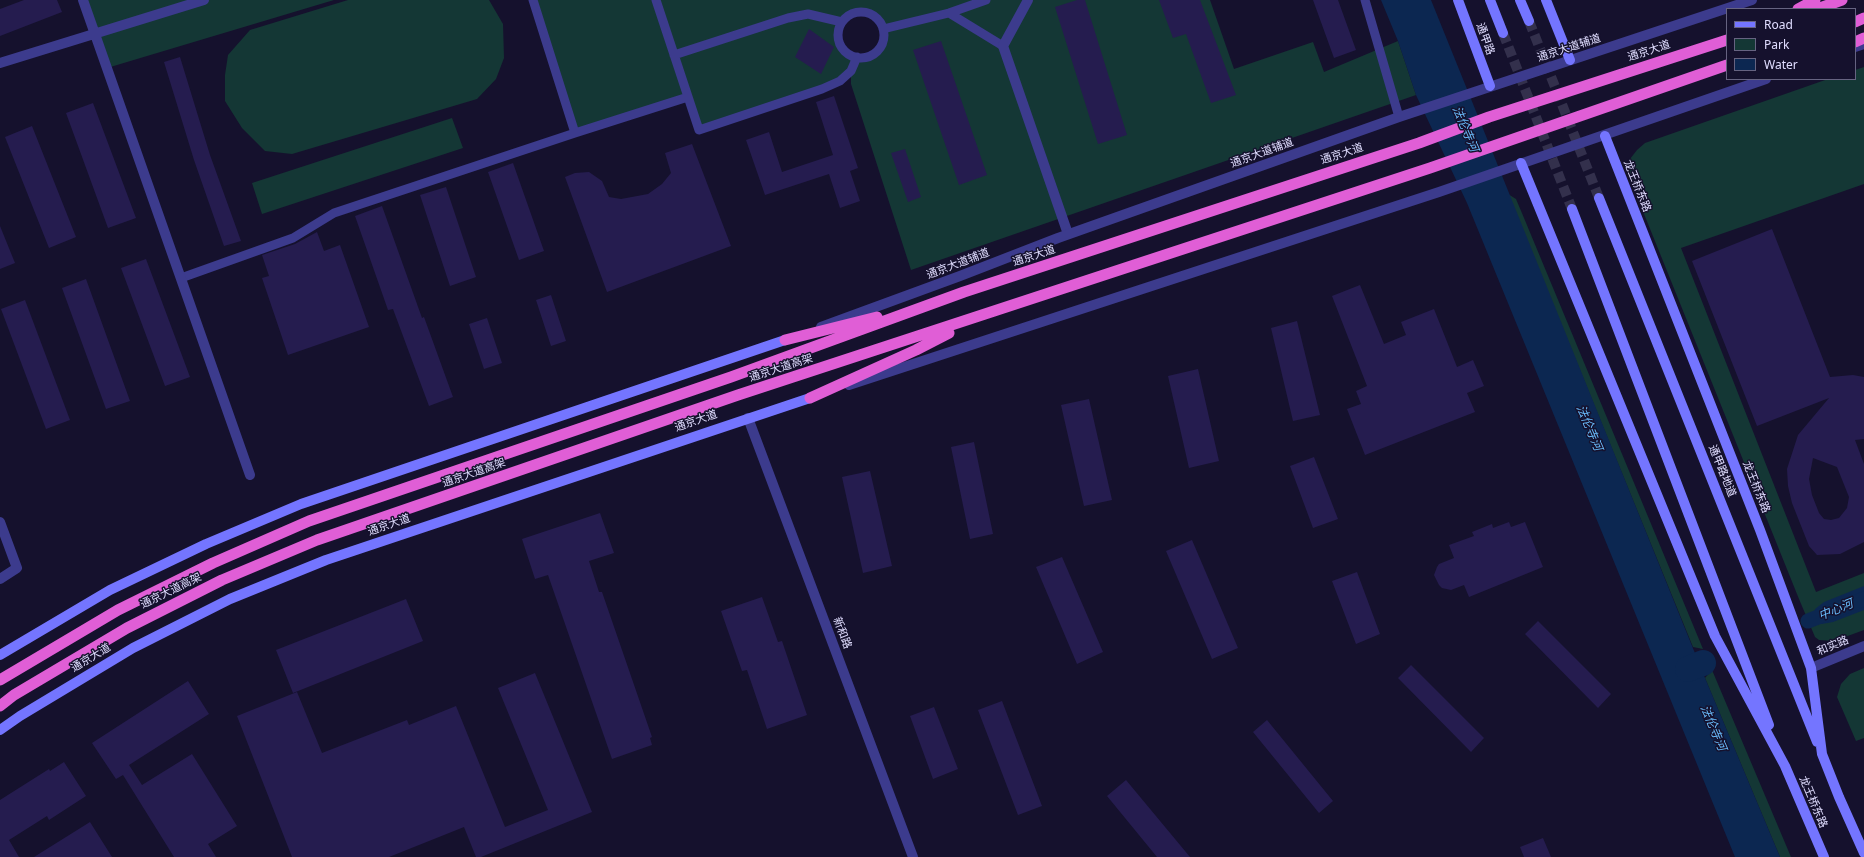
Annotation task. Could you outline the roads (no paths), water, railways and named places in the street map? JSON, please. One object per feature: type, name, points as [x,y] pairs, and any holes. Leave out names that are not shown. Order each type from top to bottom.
[{"type":"highway","points":[[1800,8],[1815,0]]},
{"type":"highway","points":[[1820,8],[1842,0]]},
{"type":"highway","name":"通京大道","points":[[964,292],[1419,143],[1489,117],[1726,40]]},
{"type":"highway","points":[[810,398],[916,350],[979,317],[1430,168],[1726,65]]},
{"type":"highway","points":[[785,340],[854,324],[964,292]]},
{"type":"highway","name":"通京大道高架","points":[[0,680],[118,610],[213,563],[309,521],[731,377],[964,292]]},
{"type":"highway","name":"通京大道高架","points":[[0,706],[14,695],[127,628],[222,580],[317,540],[738,395],[979,317]]},
{"type":"main road","name":"通甲路","points":[[1458,0],[1490,86]]},
{"type":"main road","points":[[1490,0],[1503,33]]},
{"type":"main road","points":[[1520,0],[1529,21]]},
{"type":"main road","points":[[1546,0],[1570,60]]},
{"type":"main road","name":"龙王桥东路","points":[[1604,136],[1760,530],[1811,668],[1822,754],[1864,853]]},
{"type":"main road","name":"龙王桥东路","points":[[1517,165],[1715,636],[1785,766],[1824,857]]},
{"type":"main road","name":"通甲路地道","points":[[1599,198],[1822,754]]},
{"type":"main road","points":[[1572,209],[1785,766]]},
{"type":"main road","points":[[0,655],[110,590],[206,544],[301,504],[785,340]]},
{"type":"main road","name":"通京大道","points":[[0,730],[20,716],[133,648],[230,599],[326,560],[810,398]]},
{"type":"street","points":[[83,0],[250,475]]},
{"type":"street","points":[[0,63],[204,0]]},
{"type":"street","points":[[1028,0],[1003,46],[1068,234]]},
{"type":"street","name":"通京大道辅道","points":[[1728,8],[1752,0]]},
{"type":"street","name":"通京大道辅道","points":[[785,340],[960,276],[1068,234],[1398,117],[1726,9]]},
{"type":"street","points":[[810,398],[1439,192],[1763,80]]},
{"type":"street","name":"新和路","points":[[748,418],[913,857]]},
{"type":"street","points":[[0,522],[16,568],[0,579]]},
{"type":"street","name":"和实路","points":[[1811,668],[1864,646]]},
{"type":"lane","points":[[533,0],[575,133]]},
{"type":"lane","points":[[656,0],[699,130],[822,89],[840,81],[851,71],[857,57]]},
{"type":"lane","points":[[883,29],[949,12],[986,0]]},
{"type":"lane","points":[[1365,0],[1398,117]]},
{"type":"lane","points":[[861,12],[875,17],[880,22],[883,29],[882,44],[872,55],[857,57],[844,50],[840,44],[838,36],[842,22],[847,16],[861,12]]},
{"type":"lane","points":[[949,12],[1003,46]]},
{"type":"lane","points":[[674,55],[788,18],[808,14],[842,22]]},
{"type":"lane","points":[[181,278],[293,238],[334,213],[688,97]]},
{"type":"water","name":"法伦寺河","points":[[1381,0],[1431,0],[1705,678],[1780,857],[1735,857],[1467,203],[1416,95],[1398,41]]},
{"type":"water","points":[[1864,586],[1864,610],[1833,622],[1822,624],[1814,619],[1815,609],[1824,602]]},
{"type":"waterway","name":"中心河","points":[[1808,621],[1864,599]]},
{"type":"waterway","name":"中心河","points":[[1688,669],[1703,663]]},
{"type":"tunnel","points":[[1529,21],[1599,198]]},
{"type":"tunnel","points":[[1503,33],[1572,209]]}]
